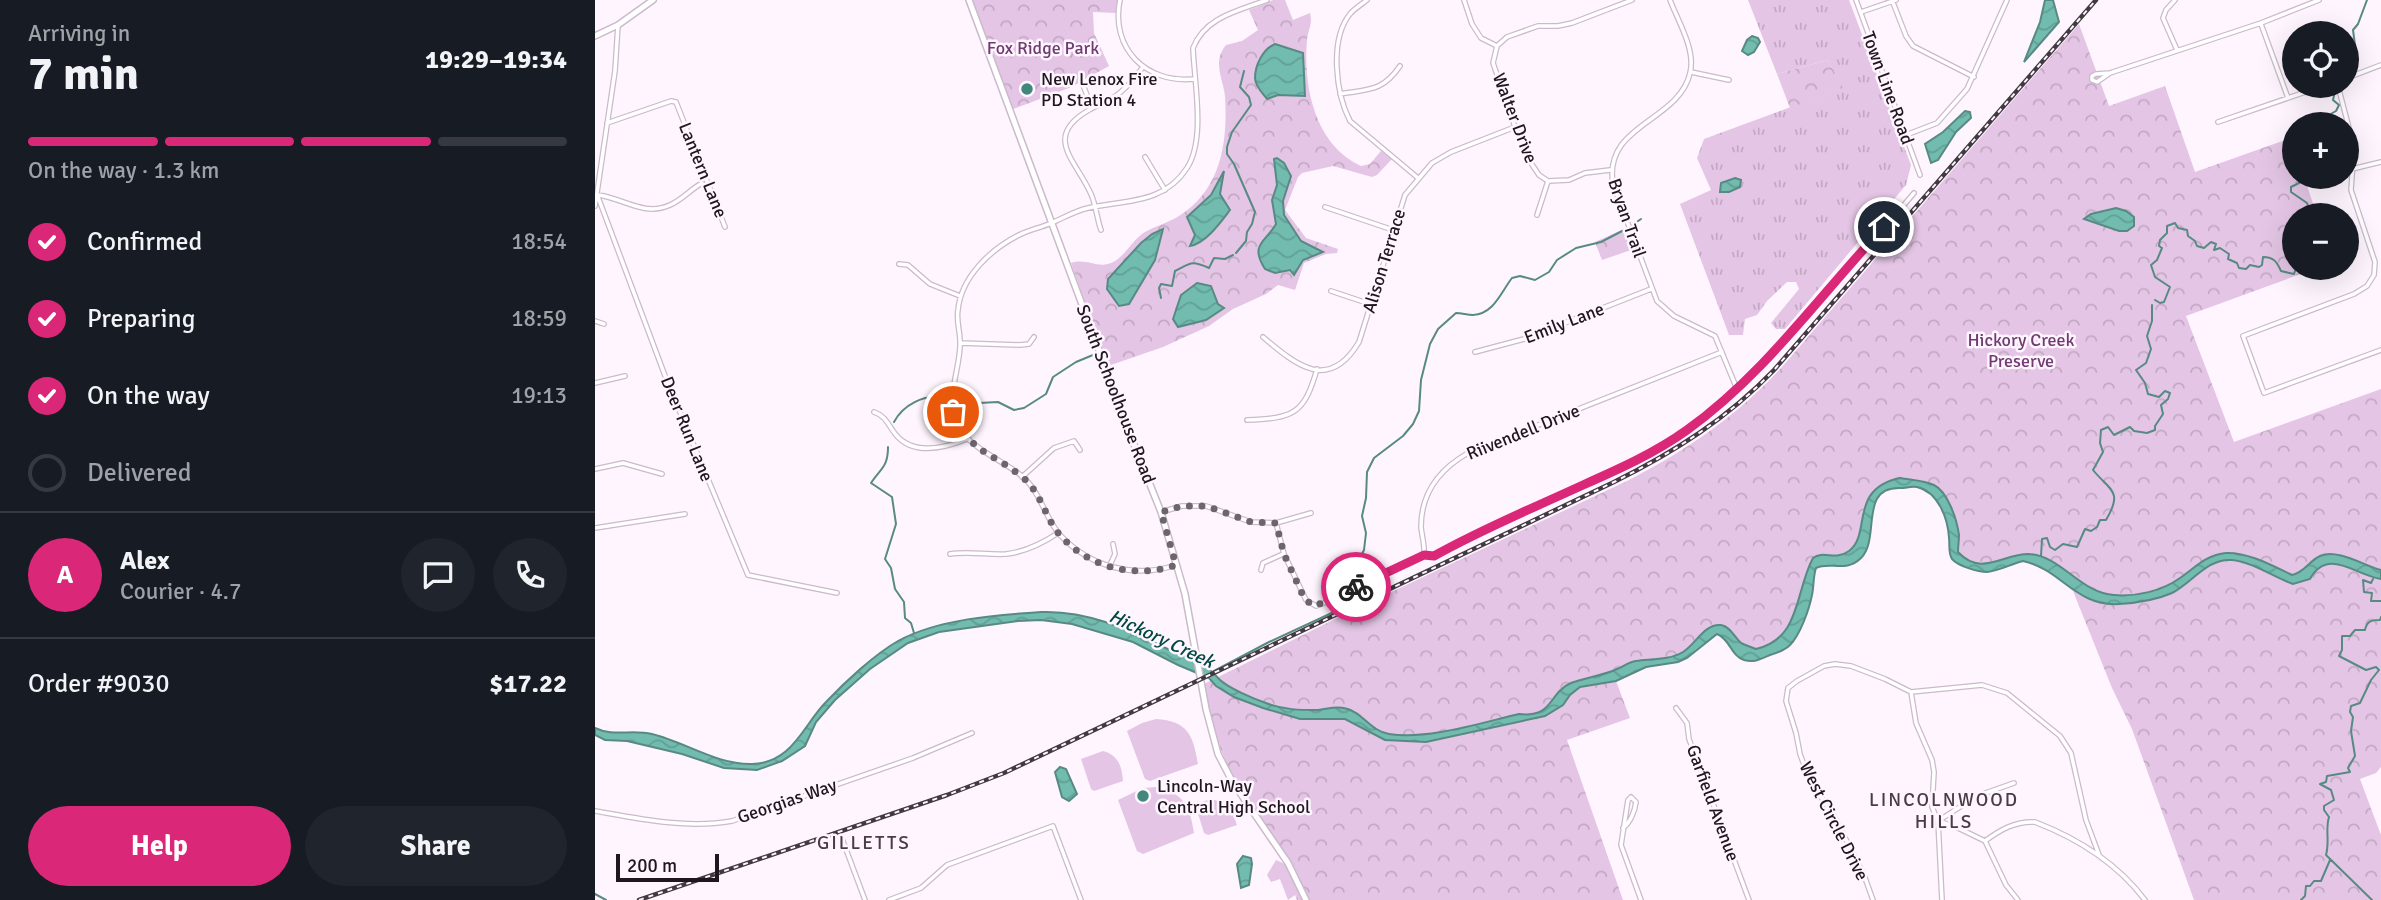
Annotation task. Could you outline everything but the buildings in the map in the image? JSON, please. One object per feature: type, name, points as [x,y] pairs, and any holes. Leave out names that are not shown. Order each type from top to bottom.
[{"type":"street","points":[[595,36],[653,0]]},
{"type":"street","name":"South Schoolhouse Road","points":[[969,0],[1161,512],[1185,594],[1212,734],[1222,763],[1287,863],[1305,900]]},
{"type":"street","points":[[1120,0],[1118,17],[1122,37],[1133,58],[1143,67],[1166,78],[1194,79]]},
{"type":"street","points":[[1176,565],[1142,573],[1109,567],[1074,547],[1058,533],[1041,501],[1022,477],[983,453],[967,439],[953,412],[952,396],[960,343],[957,312],[960,296],[983,261],[999,247],[1019,235],[1065,216],[1093,207],[1139,201],[1155,196],[1187,168],[1197,135],[1193,48],[1197,36],[1206,26],[1267,0]]},
{"type":"street","points":[[1464,0],[1481,38],[1497,46]]},
{"type":"street","name":"Walter Drive","points":[[1611,170],[1585,173],[1569,180],[1548,180],[1539,175],[1515,127],[1493,63],[1497,46],[1507,37],[1529,28],[1572,23],[1632,0]]},
{"type":"street","points":[[1670,0],[1686,40],[1691,72],[1729,80]]},
{"type":"street","name":"Town Line Road","points":[[1856,0],[1920,175]]},
{"type":"street","points":[[1861,13],[1893,0],[1906,36],[1913,46],[1974,77]]},
{"type":"street","points":[[1906,135],[1937,123],[1961,97],[1974,77],[2007,0]]},
{"type":"street","points":[[2175,0],[2163,18],[2178,51]]},
{"type":"street","points":[[2110,72],[2097,82],[2092,80],[2095,74],[2178,51],[2319,0]]},
{"type":"street","points":[[1364,1],[1349,14],[1340,35],[1336,58],[1341,94],[1350,121],[1418,178]]},
{"type":"street","points":[[2261,23],[2282,81]]},
{"type":"street","points":[[595,206],[616,60],[618,24]]},
{"type":"street","points":[[2359,73],[2381,65]]},
{"type":"street","points":[[1341,94],[1377,88],[1390,80],[1401,66]]},
{"type":"street","points":[[1101,230],[1093,207],[1093,197],[1075,168],[1064,140],[1067,128],[1075,118],[1114,97],[1132,82],[1143,67]]},
{"type":"street","name":"Bryan Trail","points":[[1691,72],[1674,101],[1622,142],[1614,156],[1611,170],[1613,184],[1652,289],[1665,310],[1715,336],[1737,389]]},
{"type":"street","points":[[1083,85],[1092,108]]},
{"type":"street","points":[[2218,122],[2288,98]]},
{"type":"street","name":"Lantern Lane","points":[[607,123],[671,101],[675,102],[725,227]]},
{"type":"street","name":"Alison Terrace","points":[[1317,369],[1340,366],[1359,342],[1392,230],[1405,195],[1418,178],[1432,163],[1451,152],[1515,127]]},
{"type":"street","points":[[1145,157],[1165,190]]},
{"type":"street","points":[[2359,168],[2381,162]]},
{"type":"street","points":[[1537,215],[1548,180]]},
{"type":"street","points":[[598,196],[612,197],[638,208],[661,209],[673,205],[702,183]]},
{"type":"street","points":[[2351,189],[2375,262],[2374,275],[2367,286],[2354,294],[2242,336],[2264,393],[2381,350]]},
{"type":"street","points":[[1276,523],[1284,554],[1305,600],[1315,606],[1424,555],[1434,556],[1462,540],[1655,450],[1687,429],[1766,362],[1914,193]]},
{"type":"street","name":"Deer Run Lane","points":[[598,196],[667,381],[748,575],[837,593]]},
{"type":"street","points":[[1325,207],[1392,230]]},
{"type":"street","points":[[899,264],[908,265],[930,284],[960,296]]},
{"type":"street","name":"Emily Lane","points":[[1475,352],[1524,339],[1652,289]]},
{"type":"street","points":[[1331,291],[1370,304]]},
{"type":"street","points":[[595,321],[604,324]]},
{"type":"street","points":[[960,343],[1020,345],[1029,344],[1034,337]]},
{"type":"street","points":[[1247,420],[1279,417],[1302,406],[1308,398],[1317,369],[1291,360],[1263,337]]},
{"type":"street","name":"Riivendell Drive","points":[[1424,555],[1421,527],[1425,501],[1433,481],[1452,462],[1468,453],[1722,352]]},
{"type":"street","points":[[595,383],[625,376]]},
{"type":"street","points":[[874,412],[883,415],[899,439],[916,446],[945,448],[967,439]]},
{"type":"street","points":[[1022,477],[1054,448],[1074,441],[1080,450]]},
{"type":"street","points":[[595,468],[623,463],[662,474]]},
{"type":"street","points":[[1161,512],[1182,506],[1206,506],[1251,522],[1276,523],[1311,513]]},
{"type":"street","points":[[595,528],[685,514]]},
{"type":"street","points":[[950,554],[1008,554],[1043,543],[1058,533]]},
{"type":"street","points":[[1109,567],[1115,554],[1113,544]]},
{"type":"street","points":[[1261,570],[1263,563],[1284,554]]},
{"type":"street","name":"West Circle Drive","points":[[1873,900],[1864,875],[1834,816],[1810,782],[1786,701],[1788,688],[1824,667],[1835,664],[1851,666],[1911,692]]},
{"type":"street","points":[[1942,900],[1938,821],[1932,807],[1934,772],[1932,760],[1916,723],[1911,692],[1982,685],[2007,693],[2060,736],[2071,753],[2086,820],[2099,855]]},
{"type":"street","name":"Garfield Avenue","points":[[1676,708],[1688,723],[1689,739],[1749,900]]},
{"type":"street","name":"Georgias Way","points":[[595,811],[678,823],[732,821],[913,758],[972,733]]},
{"type":"street","points":[[1938,821],[1977,796],[2014,783]]},
{"type":"street","points":[[1623,828],[1636,806],[1631,797],[1628,800],[1623,828],[1621,845],[1641,900]]},
{"type":"street","points":[[1938,821],[1985,841],[2005,885],[2018,900]]},
{"type":"street","points":[[1985,841],[2011,826],[2035,822],[2099,855],[2129,880],[2145,900]]},
{"type":"street","points":[[889,900],[921,888],[947,865],[1053,826],[1081,900]]},
{"type":"street","points":[[842,836],[865,900]]},
{"type":"green space","name":"Fox Ridge Park","points":[[972,0],[1118,0],[1116,13],[1093,12],[1094,33],[1109,66],[1069,88],[1013,109]]},
{"type":"green space","points":[[1273,0],[1285,0],[1293,20],[1310,13],[1306,58],[1310,95],[1315,113],[1333,144],[1361,166],[1370,164],[1381,151],[1392,159],[1372,177],[1333,166],[1302,173],[1298,177],[1285,210],[1306,238],[1338,249],[1337,253],[1326,254],[1304,263],[1295,290],[1278,285],[1266,294],[1233,309],[1209,326],[1163,347],[1108,366],[1071,263],[1081,261],[1103,265],[1114,262],[1140,236],[1179,216],[1204,193],[1213,179],[1223,147],[1226,113],[1219,70],[1222,51],[1226,45],[1242,41],[1258,30],[1249,10]]},
{"type":"green space","points":[[1748,0],[1849,0],[1911,165],[1906,185],[1785,329],[1776,329],[1771,323],[1799,289],[1796,282],[1787,282],[1757,315],[1745,319],[1743,335],[1729,335],[1680,204],[1711,190],[1697,158],[1704,139],[1842,88],[1828,60],[1777,74]]},
{"type":"green space","name":"Hickory Creek Preserve","points":[[2079,24],[2109,106],[2165,86],[2195,172],[2282,141],[2282,189],[2308,189],[2313,203],[2282,203],[2282,280],[2284,280],[2186,316],[2234,442],[2381,389],[2381,767],[2376,773],[2360,779],[2381,835],[2381,900],[2194,900],[2132,729],[2112,688],[2073,591],[2049,571],[2023,561],[1987,572],[1955,562],[1950,556],[1949,535],[1937,502],[1926,491],[1911,486],[1888,488],[1879,495],[1875,502],[1866,551],[1861,558],[1850,565],[1816,568],[1812,595],[1790,645],[1756,661],[1747,661],[1734,653],[1725,637],[1717,635],[1687,658],[1646,667],[1616,681],[1630,718],[1567,740],[1623,900],[1308,900],[1291,863],[1239,787],[1226,762],[1215,735],[1204,684],[1349,612],[1629,480],[1671,457],[1729,417],[1781,368]]},
{"type":"green space","points":[[1828,60],[1843,88],[1790,108],[1777,74]]},
{"type":"green space","points":[[1626,228],[1634,249],[1602,260],[1595,242]]},
{"type":"green space","points":[[1156,719],[1175,723],[1187,731],[1194,745],[1198,764],[1150,781],[1145,779],[1127,731]]},
{"type":"green space","points":[[1103,751],[1118,762],[1123,781],[1094,791],[1081,759]]},
{"type":"green space","points":[[1157,787],[1174,793],[1185,803],[1194,833],[1143,854],[1137,851],[1118,800],[1143,788]]},
{"type":"green space","points":[[1211,799],[1228,808],[1237,825],[1208,835],[1204,833],[1195,804]]},
{"type":"green space","points":[[1276,860],[1285,864],[1304,900],[1297,900],[1295,895],[1288,900],[1280,879],[1271,882],[1267,875]]},
{"type":"water","points":[[2045,0],[2053,0],[2059,22],[2024,62],[2040,22]]},
{"type":"water","points":[[1752,36],[1760,42],[1754,52],[1748,55],[1742,51]]},
{"type":"water","points":[[1275,44],[1303,53],[1305,96],[1278,95],[1267,99],[1258,87],[1255,73],[1258,63],[1263,54]]},
{"type":"water","points":[[1965,111],[1970,112],[1971,118],[1956,132],[1938,160],[1931,163],[1925,144],[1943,132]]},
{"type":"water","points":[[1274,159],[1284,163],[1291,176],[1283,201],[1284,215],[1301,241],[1323,252],[1303,260],[1294,275],[1290,270],[1275,273],[1265,269],[1260,261],[1261,244],[1276,224],[1272,200],[1277,185]]},
{"type":"water","points":[[1224,171],[1220,194],[1230,210],[1207,237],[1190,246],[1195,235],[1187,217],[1211,195]]},
{"type":"water","points":[[1735,178],[1741,180],[1740,187],[1729,192],[1720,192],[1721,183]]},
{"type":"water","points":[[2116,208],[2134,217],[2134,226],[2127,231],[2119,231],[2084,219],[2091,214]]},
{"type":"water","points":[[1163,229],[1155,260],[1129,304],[1119,306],[1107,289],[1108,279],[1141,243]]},
{"type":"water","points":[[1197,283],[1211,286],[1218,304],[1224,308],[1206,320],[1178,327],[1173,319],[1181,295]]},
{"type":"water","points":[[1900,478],[1930,483],[1944,494],[1956,522],[1959,535],[1958,552],[1967,559],[1984,564],[2019,555],[2040,556],[2102,593],[2131,595],[2157,590],[2173,583],[2207,559],[2226,553],[2252,557],[2292,575],[2320,556],[2334,554],[2381,570],[2381,579],[2334,564],[2325,565],[2310,579],[2293,584],[2248,564],[2223,560],[2207,567],[2172,593],[2132,603],[2104,603],[2091,600],[2036,565],[2023,561],[1987,572],[1959,564],[1951,557],[1948,530],[1941,507],[1931,494],[1911,487],[1888,490],[1879,495],[1872,515],[1867,549],[1861,558],[1850,565],[1816,568],[1804,622],[1794,641],[1783,650],[1757,660],[1744,660],[1717,634],[1678,662],[1646,667],[1616,681],[1580,687],[1563,705],[1545,716],[1426,742],[1385,740],[1345,719],[1300,719],[1263,708],[1234,697],[1216,686],[1209,678],[1133,642],[1072,624],[1041,620],[939,632],[908,643],[870,669],[835,700],[816,722],[805,746],[782,761],[757,770],[724,768],[682,754],[627,741],[605,740],[595,735],[595,728],[609,732],[645,733],[726,761],[752,764],[766,762],[787,750],[842,686],[898,641],[949,623],[1041,612],[1077,615],[1127,630],[1178,654],[1196,659],[1228,686],[1272,705],[1305,710],[1344,708],[1356,713],[1376,729],[1389,734],[1420,735],[1454,730],[1519,714],[1539,712],[1571,683],[1633,662],[1678,655],[1715,625],[1727,628],[1741,643],[1756,649],[1771,644],[1789,625],[1813,558],[1849,551],[1856,543],[1867,501],[1873,492]]},
{"type":"water","points":[[1060,767],[1066,769],[1077,794],[1069,801],[1062,797],[1055,772]]},
{"type":"water","points":[[1243,856],[1251,858],[1252,864],[1249,885],[1241,888],[1237,864]]},
{"type":"waterway","points":[[2359,21],[2367,0]]},
{"type":"waterway","points":[[1236,253],[1246,241],[1255,212],[1227,154],[1232,132],[1251,105],[1249,97],[1240,87],[1244,71]]},
{"type":"waterway","points":[[2333,98],[2339,105],[2334,112]]},
{"type":"waterway","points":[[2291,189],[2291,192],[2307,203]]},
{"type":"waterway","points":[[1631,226],[1641,219]]},
{"type":"waterway","points":[[2155,300],[2164,302],[2170,287],[2155,277],[2151,265],[2157,260],[2162,248],[2159,246],[2160,240],[2167,233],[2167,226],[2175,223],[2178,228],[2187,230],[2188,236],[2197,246],[2204,248],[2211,242],[2216,244],[2214,250],[2220,248],[2229,254],[2228,259],[2237,263],[2239,268],[2246,269],[2250,265],[2259,267],[2263,257],[2275,261],[2282,271]]},
{"type":"waterway","points":[[1342,592],[1364,550],[1366,533],[1362,516],[1367,472],[1374,458],[1403,436],[1413,424],[1419,411],[1421,380],[1430,344],[1438,329],[1456,313],[1480,314],[1492,307],[1512,278],[1520,276],[1535,280],[1549,272],[1557,260],[1576,248],[1601,242],[1626,229]]},
{"type":"waterway","points":[[1161,298],[1161,284],[1172,286],[1175,271],[1191,264],[1209,268],[1214,258],[1225,259],[1233,255]]},
{"type":"waterway","points":[[2041,556],[2042,539],[2047,538],[2050,547],[2055,550],[2063,544],[2077,547],[2085,529],[2091,531],[2097,527],[2100,520],[2106,520],[2111,510],[2114,502],[2112,491],[2093,470],[2103,452],[2100,443],[2101,430],[2108,427],[2114,435],[2130,427],[2134,431],[2147,433],[2155,430],[2163,414],[2161,405],[2170,393],[2165,391],[2159,397],[2148,394],[2145,383],[2136,370],[2146,363],[2151,349],[2147,336],[2152,321],[2152,305]]},
{"type":"waterway","points":[[960,404],[998,402],[1014,410],[1024,408],[1046,394],[1053,377],[1093,355]]},
{"type":"waterway","points":[[894,422],[915,402],[942,398]]},
{"type":"waterway","points":[[888,447],[885,463],[871,483],[892,497],[896,524],[885,559],[891,568],[895,589],[904,602],[905,618],[911,623],[914,633]]},
{"type":"waterway","points":[[2373,579],[2371,583],[2363,580],[2364,592],[2372,593],[2371,601],[2381,601]]},
{"type":"waterway","name":"Hickory Creek","points":[[1214,671],[1336,611],[1341,598]]},
{"type":"waterway","points":[[2372,900],[2326,855],[2329,817],[2324,806],[2334,800],[2331,790],[2320,784],[2326,782],[2327,776],[2350,772],[2348,768],[2355,756],[2351,706],[2360,703],[2379,670],[2376,667],[2366,670],[2339,656],[2342,636],[2350,636],[2355,630],[2365,630],[2368,623],[2380,620],[2381,617]]},
{"type":"waterway","points":[[2301,900],[2305,896],[2306,886],[2310,886],[2314,881],[2321,881],[2330,860]]},
{"type":"waterway","points":[[595,894],[606,900]]},
{"type":"railway","points":[[639,900],[1004,773],[1658,459],[1719,419],[1774,370],[2096,0]]},
{"type":"way so far","points":[[953,412],[967,439],[983,453],[1022,477],[1033,489],[1058,533],[1074,547],[1099,562],[1121,570],[1142,573],[1176,565],[1161,512],[1182,506],[1206,506],[1251,522],[1276,523],[1284,554],[1305,600],[1315,606],[1356,587]]},
{"type":"place","name":"New Lenox Fire PD Station 4","points":[[1027,89]]},
{"type":"place","name":"Lincoln-Way Central High School","points":[[1143,796]]},
{"type":"district","name":"LINCOLNWOOD HILLS","points":[[1944,810]]},
{"type":"district","name":"GILLETTS","points":[[864,842]]},
{"type":"route","points":[[1356,587],[1424,555],[1434,556],[1462,540],[1621,468],[1687,429],[1766,362],[1884,227]]}]
